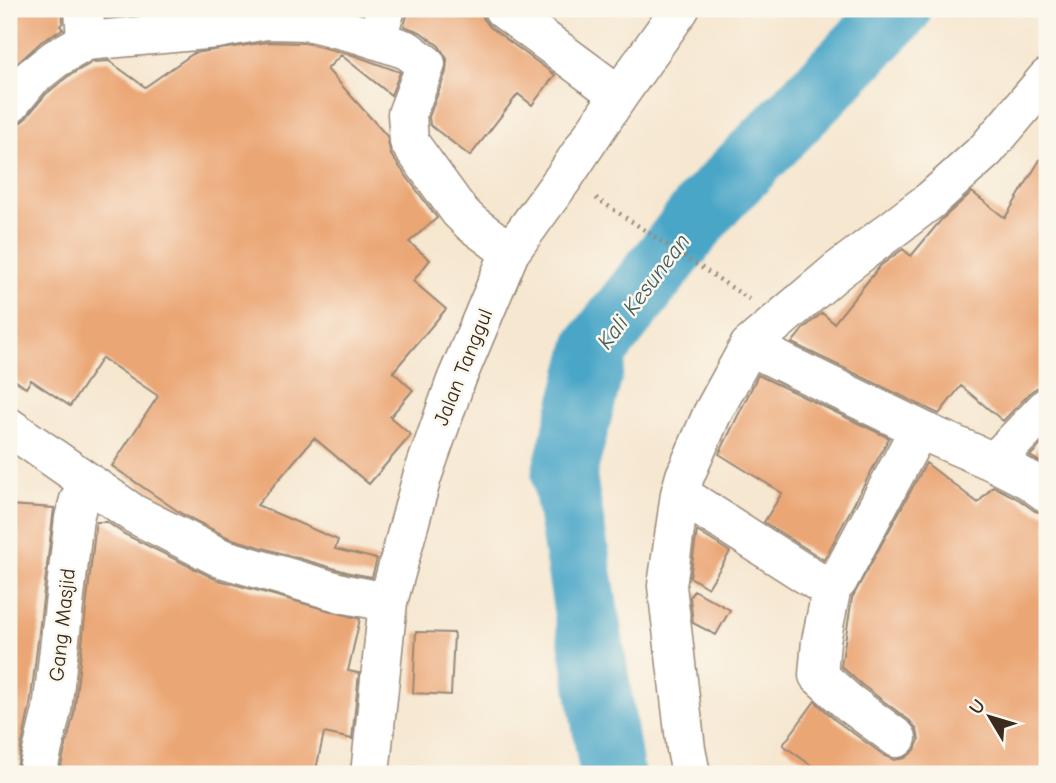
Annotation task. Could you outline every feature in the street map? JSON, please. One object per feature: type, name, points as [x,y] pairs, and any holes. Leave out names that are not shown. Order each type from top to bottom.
[{"type":"street","points":[[503,9],[619,94]]},
{"type":"street","name":"Jalan Tanggul","points":[[370,774],[388,602],[422,477],[455,383],[510,252],[680,9]]},
{"type":"street","points":[[9,105],[31,78],[55,59],[85,25],[254,16],[267,20],[381,24],[407,50],[426,64],[407,114],[409,142],[459,211],[510,252]]},
{"type":"street","points":[[691,774],[667,586],[680,494],[712,414],[749,346],[835,272],[931,200],[986,150],[1047,78]]},
{"type":"street","points":[[749,346],[1029,480],[1047,493]]},
{"type":"street","points":[[994,463],[1047,407]]},
{"type":"street","points":[[9,427],[134,514],[222,558],[345,594],[388,602]]},
{"type":"street","points":[[897,738],[818,676],[821,641],[832,587],[838,581],[919,429]]},
{"type":"street","name":"Gang Masjid","points":[[38,769],[52,710],[74,518],[79,500],[89,483]]},
{"type":"street","points":[[680,494],[821,584],[832,587]]},
{"type":"path","points":[[595,197],[752,302]]},
{"type":"building","points":[[9,9],[62,9],[63,22],[60,26],[63,29],[41,42],[9,71]]},
{"type":"building","points":[[409,9],[482,9],[483,18],[490,27],[555,75],[532,105],[518,94],[470,156],[430,125],[429,117],[446,72],[447,59],[439,46],[420,32],[404,26]]},
{"type":"building","points":[[268,42],[305,43],[353,55],[400,72],[391,95],[341,55],[327,69],[387,136],[391,155],[437,218],[409,242],[430,260],[413,281],[446,309],[393,372],[413,390],[390,417],[411,435],[369,484],[314,438],[257,505],[338,540],[335,549],[377,559],[372,577],[229,538],[182,514],[112,466],[158,396],[102,358],[70,406],[31,380],[26,388],[9,376],[9,126],[17,125],[25,119],[46,94],[67,77],[93,62],[109,61],[145,87],[194,53]]},
{"type":"building","points":[[1047,148],[1047,386],[1040,386],[1032,391],[1003,421],[961,386],[939,414],[792,343],[804,328],[822,313],[834,323],[880,266],[903,249],[911,256],[941,220],[972,192],[1005,218]]},
{"type":"building","points":[[758,375],[889,438],[824,560],[764,522],[782,493],[719,454]]},
{"type":"building","points":[[1047,438],[1047,466],[1030,456]]},
{"type":"building","points":[[926,463],[978,503],[993,486],[1035,511],[1047,514],[1047,774],[823,774],[783,745],[815,701],[835,720],[885,756],[894,760],[905,758],[915,750],[919,740],[917,730],[910,721],[841,666],[852,598]]},
{"type":"building","points":[[9,505],[54,508],[30,706],[17,767],[9,765]]},
{"type":"building","points":[[96,522],[107,522],[124,534],[215,579],[360,619],[348,671],[359,673],[352,739],[324,733],[315,774],[59,774],[74,713]]},
{"type":"building","points":[[697,531],[730,552],[708,588],[690,577]]},
{"type":"building","points":[[694,590],[730,610],[716,635],[693,623],[690,597]]},
{"type":"building","points":[[416,632],[454,633],[451,695],[413,693]]},
{"type":"waterway","name":"Kali Kesunean","points":[[612,774],[564,474],[597,347],[707,206],[899,9]]}]
